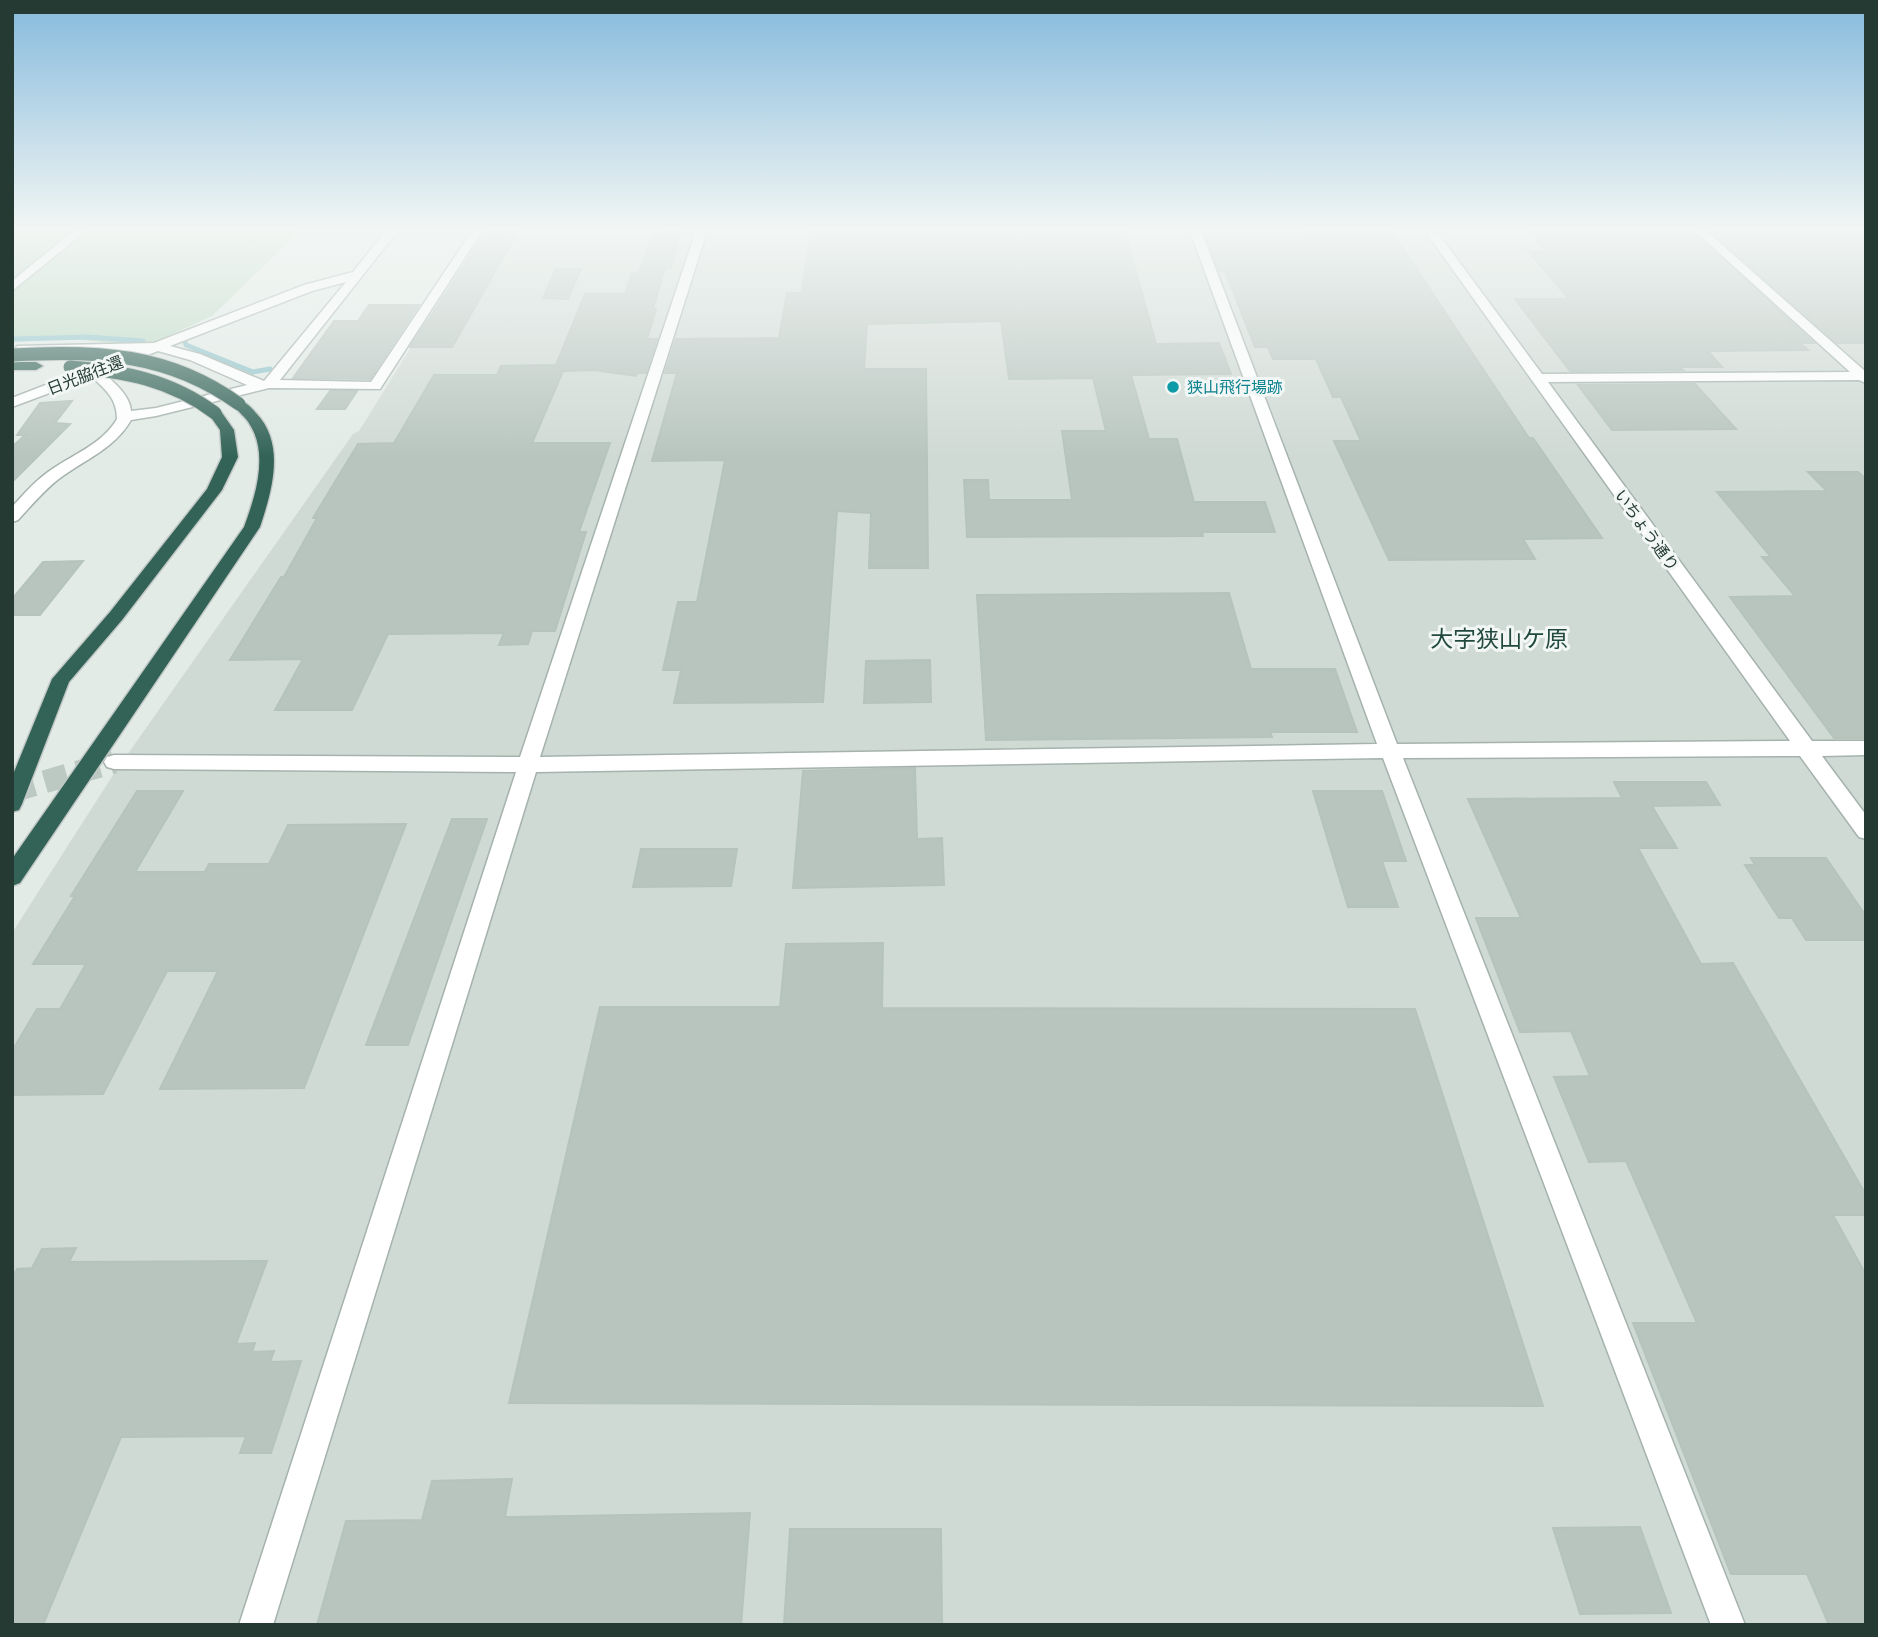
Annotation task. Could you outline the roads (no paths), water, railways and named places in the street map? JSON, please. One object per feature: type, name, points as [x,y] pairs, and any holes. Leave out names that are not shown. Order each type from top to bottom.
[{"type":"highway","points":[[12,355],[53,352],[105,354],[202,377],[239,404],[258,424],[266,452],[265,492],[252,527],[12,877]]},
{"type":"highway","points":[[12,366],[62,366],[124,373],[178,389],[215,413],[227,430],[230,457],[214,490],[116,616],[61,679],[12,804]]},
{"type":"street","name":"日光脇往還","points":[[12,403],[266,304]]},
{"type":"street","points":[[263,384],[284,368],[333,304]]},
{"type":"street","points":[[125,416],[156,412],[263,384],[375,386],[429,304]]},
{"type":"street","points":[[256,1625],[528,765],[677,304]]},
{"type":"street","points":[[1223,304],[1390,751],[1728,1625]]},
{"type":"street","name":"いちょう通り","points":[[1484,304],[1866,831]]},
{"type":"street","points":[[1783,304],[1865,377]]},
{"type":"street","points":[[12,349],[63,346],[158,347],[263,384]]},
{"type":"street","points":[[12,517],[54,475],[105,443],[125,416],[122,400],[113,386],[93,371]]},
{"type":"street","points":[[1537,378],[1865,377]]},
{"type":"street","points":[[114,762],[528,765],[1390,751],[1866,748]]},
{"type":"waterway","points":[[12,339],[88,337],[143,341]]},
{"type":"waterway","points":[[185,342],[186,345],[253,372],[270,369]]},
{"type":"tunnel","points":[[12,791],[114,762]]},
{"type":"place","name":"狭山飛行場跡","points":[[1173,387]]},
{"type":"district","name":"大字狭山ケ原","points":[[1499,639]]}]
